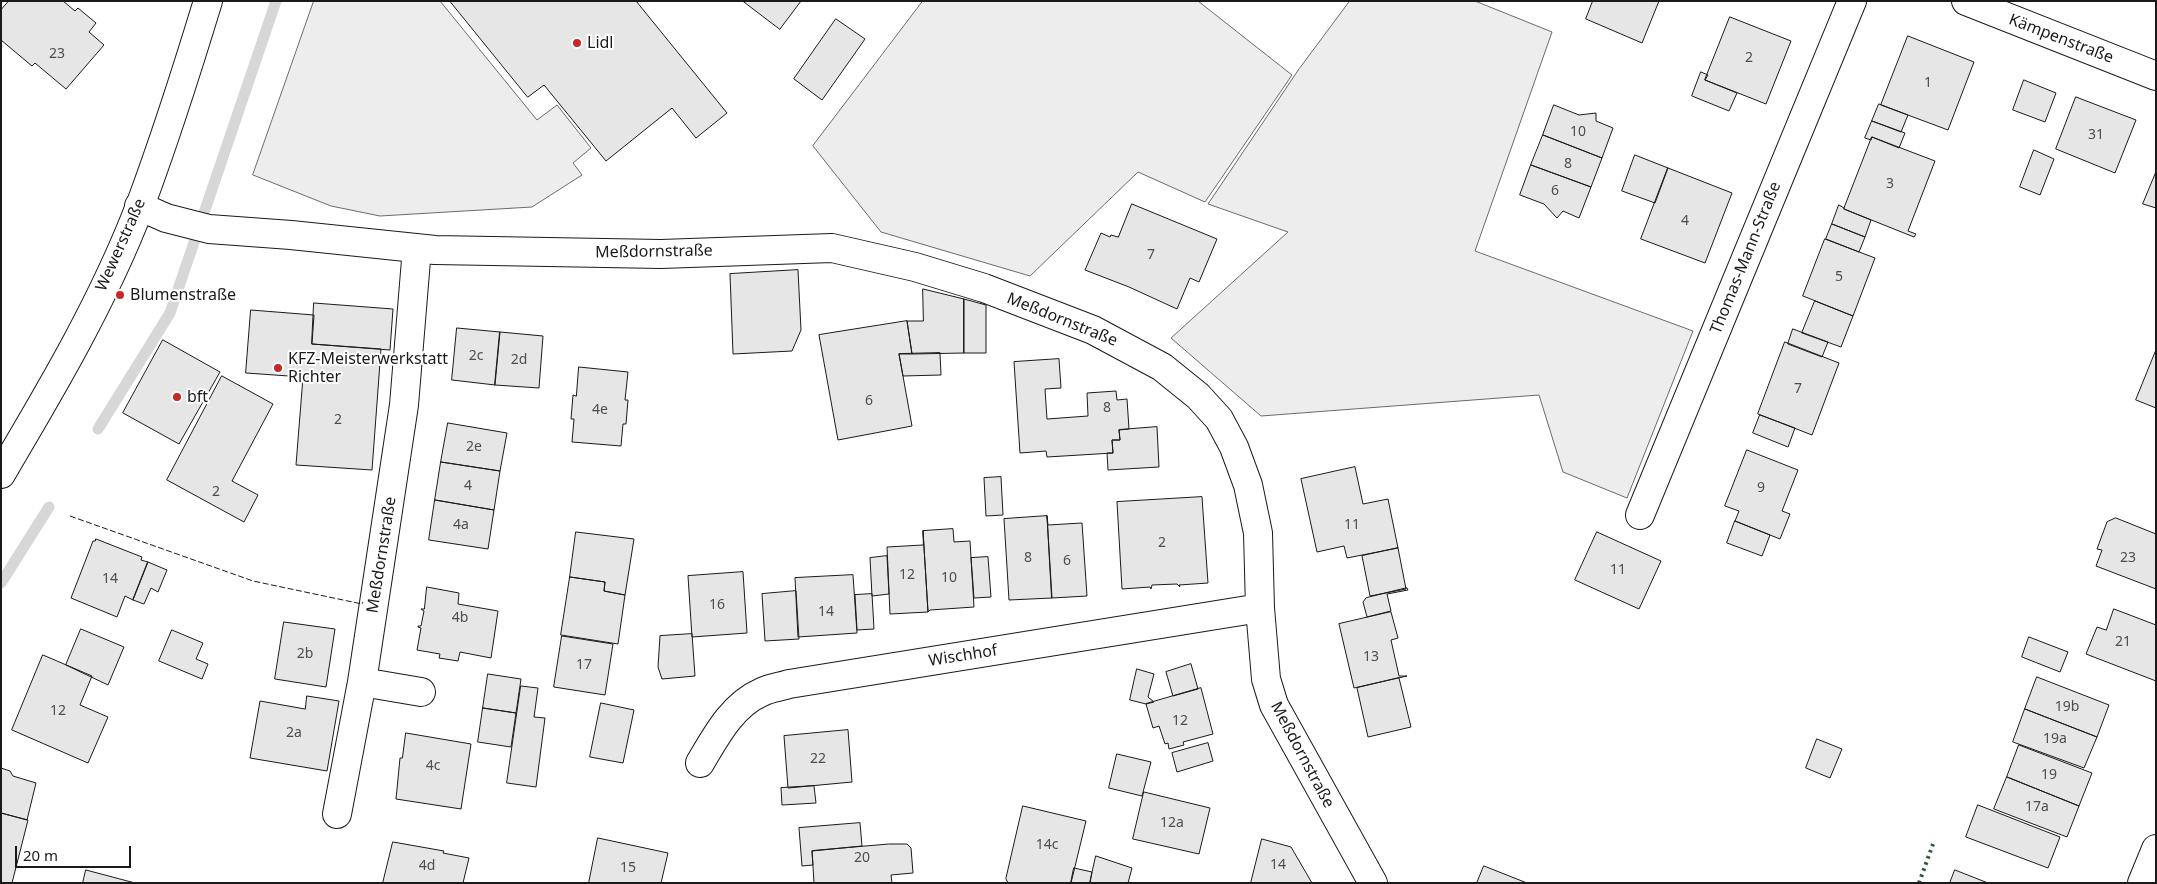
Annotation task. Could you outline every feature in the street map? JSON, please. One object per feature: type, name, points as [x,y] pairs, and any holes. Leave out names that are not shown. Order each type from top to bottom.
[{"type":"street","name":"Wewerstraße","points":[[1,474],[49,395],[119,254],[139,206],[208,1]]},
{"type":"street","name":"Thomas-Mann-Straße","points":[[1640,516],[1852,1]]},
{"type":"street","name":"Kämpenstraße","points":[[1966,1],[2156,76]]},
{"type":"street","name":"Meßdornstraße","points":[[139,206],[166,218],[209,229],[417,248],[661,254],[832,248],[915,267],[984,288],[1093,330],[1162,367],[1198,396],[1219,420],[1234,447],[1248,486],[1258,533],[1260,608],[1266,679],[1274,705],[1354,870],[1373,883]]},
{"type":"street","name":"Meßdornstraße","points":[[337,814],[362,682],[404,405],[417,248]]},
{"type":"street","name":"Wischhof","points":[[700,763],[718,732],[734,712],[747,700],[762,692],[788,684],[1260,608]]},
{"type":"street","points":[[362,682],[421,692]]},
{"type":"street","points":[[2142,883],[2156,849]]},
{"type":"shaded area","points":[[314,1],[440,1],[537,120],[557,105],[591,148],[573,163],[582,175],[532,207],[380,216],[331,206],[253,175]]},
{"type":"shaded area","points":[[923,1],[1198,1],[1292,75],[1205,202],[1138,172],[1030,276],[881,232],[813,146]]},
{"type":"shaded area","points":[[1350,1],[1475,1],[1552,32],[1475,251],[1693,331],[1627,498],[1563,472],[1539,395],[1261,416],[1171,338],[1288,232],[1208,204],[1299,69]]},
{"type":"building","points":[[9,1],[63,1],[75,11],[78,8],[96,23],[89,32],[104,45],[66,89],[35,63],[32,66],[1,40],[1,10]]},
{"type":"building","name":"Lidl","points":[[450,1],[636,1],[727,113],[696,138],[672,108],[606,161],[544,85],[528,97]]},
{"type":"building","points":[[743,1],[801,1],[780,29]]},
{"type":"building","points":[[1593,1],[1659,1],[1642,43],[1586,19]]},
{"type":"building","points":[[1730,17],[1791,41],[1766,104],[1705,80]]},
{"type":"building","points":[[836,19],[865,39],[822,100],[794,79]]},
{"type":"building","points":[[1908,36],[1974,62],[1948,130],[1881,105]]},
{"type":"building","points":[[1701,72],[1708,75],[1705,80],[1737,93],[1729,111],[1692,96]]},
{"type":"building","points":[[2024,80],[2056,93],[2045,122],[2013,110]]},
{"type":"building","points":[[2076,97],[2136,120],[2115,173],[2056,149]]},
{"type":"building","points":[[1879,104],[1908,115],[1901,132],[1872,121]]},
{"type":"building","points":[[1554,105],[1579,115],[1596,113],[1596,121],[1613,128],[1602,158],[1543,135]]},
{"type":"building","points":[[1872,121],[1905,133],[1899,148],[1872,137],[1871,140],[1865,138]]},
{"type":"building","points":[[1543,135],[1602,158],[1591,187],[1531,165]]},
{"type":"building","points":[[1872,137],[1935,161],[1908,231],[1916,234],[1914,237],[1844,209]]},
{"type":"building","points":[[2034,150],[2054,159],[2040,195],[2020,187]]},
{"type":"building","points":[[1635,155],[1668,168],[1655,203],[1622,191]]},
{"type":"building","points":[[1531,165],[1591,187],[1579,218],[1563,211],[1557,218],[1544,204],[1520,195]]},
{"type":"building","points":[[1668,168],[1732,193],[1705,263],[1641,239]]},
{"type":"building","points":[[2156,172],[2156,208],[2143,204]]},
{"type":"building","points":[[1132,204],[1217,239],[1199,282],[1190,278],[1177,309],[1129,287],[1085,270],[1101,233],[1110,237],[1111,235],[1118,237]]},
{"type":"building","points":[[1839,205],[1871,220],[1865,237],[1832,224]]},
{"type":"building","points":[[1832,224],[1865,237],[1859,252],[1826,239]]},
{"type":"building","points":[[1825,239],[1875,258],[1853,316],[1803,296]]},
{"type":"building","points":[[798,270],[801,330],[792,351],[733,354],[730,274]]},
{"type":"building","points":[[923,289],[964,299],[964,353],[912,354],[907,321],[923,321]]},
{"type":"building","points":[[964,299],[986,305],[986,353],[964,353]]},
{"type":"building","points":[[1815,301],[1853,316],[1841,347],[1802,333]]},
{"type":"building","points":[[314,303],[393,309],[390,350],[312,344]]},
{"type":"building","points":[[251,310],[314,315],[312,344],[381,349],[372,470],[296,465],[303,377],[246,373]]},
{"type":"building","points":[[907,321],[912,354],[899,354],[912,426],[838,440],[819,335]]},
{"type":"building","points":[[457,328],[500,332],[495,385],[452,380]]},
{"type":"building","points":[[1793,329],[1828,342],[1822,357],[1788,344]]},
{"type":"building","points":[[500,332],[543,336],[539,388],[495,385]]},
{"type":"building","points":[[163,340],[220,372],[179,444],[123,413]]},
{"type":"building","points":[[1785,342],[1839,363],[1812,435],[1758,414]]},
{"type":"building","points":[[2156,350],[2156,408],[2136,400]]},
{"type":"building","points":[[940,353],[941,375],[903,376],[899,354]]},
{"type":"building","points":[[1059,359],[1061,388],[1045,389],[1047,419],[1088,416],[1087,393],[1116,391],[1117,400],[1127,399],[1129,429],[1119,430],[1120,440],[1112,440],[1113,453],[1047,457],[1046,451],[1020,453],[1014,362]]},
{"type":"building","points":[[579,367],[628,372],[625,400],[628,400],[626,424],[623,424],[621,446],[572,442],[574,419],[571,419],[573,395],[576,396]]},
{"type":"building","points":[[222,376],[273,404],[232,481],[258,495],[244,522],[167,480]]},
{"type":"building","points":[[1760,415],[1795,428],[1788,447],[1753,433]]},
{"type":"building","points":[[448,423],[507,433],[500,471],[441,462]]},
{"type":"building","points":[[1157,427],[1159,467],[1108,470],[1107,453],[1113,453],[1112,440],[1120,440],[1119,430]]},
{"type":"building","points":[[1747,450],[1798,470],[1782,511],[1790,514],[1780,539],[1735,521],[1739,511],[1725,506]]},
{"type":"building","points":[[441,462],[500,471],[494,510],[435,500]]},
{"type":"building","points":[[1355,467],[1363,504],[1388,499],[1398,548],[1347,558],[1344,546],[1317,552],[1301,479]]},
{"type":"building","points":[[1001,477],[1003,515],[986,516],[984,478]]},
{"type":"building","points":[[1202,497],[1208,583],[1179,585],[1180,587],[1177,584],[1152,585],[1151,589],[1150,587],[1122,589],[1117,502]]},
{"type":"building","points":[[435,500],[494,510],[488,549],[429,540]]},
{"type":"building","points":[[1047,516],[1052,598],[1009,600],[1004,519]]},
{"type":"building","points":[[1047,516],[1048,525],[1082,523],[1087,596],[1052,598]]},
{"type":"building","points":[[2116,518],[2156,534],[2156,589],[2096,566],[2102,550],[2097,549],[2107,522]]},
{"type":"building","points":[[1735,521],[1770,535],[1762,556],[1727,543]]},
{"type":"building","points":[[953,529],[954,542],[970,541],[974,607],[930,610],[928,612],[923,531]]},
{"type":"building","points":[[923,531],[928,612],[890,614],[887,547],[923,545]]},
{"type":"building","points":[[576,532],[634,539],[625,595],[604,591],[605,582],[570,577]]},
{"type":"building","points":[[1597,532],[1661,561],[1639,609],[1575,580]]},
{"type":"building","points":[[96,539],[142,557],[141,560],[148,562],[133,600],[125,596],[117,617],[71,598],[93,541]]},
{"type":"building","points":[[1398,548],[1406,589],[1370,596],[1362,556]]},
{"type":"building","points":[[887,556],[889,594],[872,596],[870,558]]},
{"type":"building","points":[[988,557],[991,597],[974,598],[971,558]]},
{"type":"building","points":[[148,562],[167,570],[158,592],[151,588],[144,604],[133,600]]},
{"type":"building","points":[[743,572],[747,633],[692,637],[688,576]]},
{"type":"building","points":[[853,575],[857,633],[798,637],[795,578]]},
{"type":"building","points":[[570,577],[605,582],[604,591],[625,595],[618,644],[561,635]]},
{"type":"building","points":[[427,587],[459,593],[458,604],[498,611],[491,658],[460,652],[458,661],[439,658],[440,654],[417,650],[421,628],[418,626],[421,626],[424,611],[421,609],[424,609]]},
{"type":"building","points":[[1407,588],[1408,590],[1387,594],[1391,611],[1367,617],[1363,602],[1366,598]]},
{"type":"building","points":[[796,591],[799,639],[765,641],[762,594]]},
{"type":"building","points":[[872,594],[874,629],[857,630],[855,595]]},
{"type":"building","points":[[2114,609],[2156,625],[2156,681],[2086,654],[2097,627],[2106,630]]},
{"type":"building","points":[[1391,612],[1398,638],[1391,640],[1399,676],[1407,676],[1354,688],[1339,624]]},
{"type":"building","points":[[284,622],[335,629],[326,687],[275,679]]},
{"type":"building","points":[[81,629],[124,647],[108,685],[66,665]]},
{"type":"building","points":[[172,630],[203,643],[196,659],[208,664],[202,679],[159,661]]},
{"type":"building","points":[[692,634],[695,676],[662,679],[658,667],[660,636]]},
{"type":"building","points":[[562,636],[613,644],[605,695],[554,687]]},
{"type":"building","points":[[2029,637],[2068,652],[2060,672],[2022,657]]},
{"type":"building","points":[[43,655],[92,676],[80,705],[108,717],[88,763],[12,730]]},
{"type":"building","points":[[1191,664],[1198,689],[1173,696],[1166,672]]},
{"type":"building","points":[[1137,669],[1154,674],[1148,697],[1154,702],[1146,704],[1130,700]]},
{"type":"building","points":[[488,674],[521,679],[516,713],[483,708]]},
{"type":"building","points":[[2037,677],[2109,705],[2097,737],[2025,709]]},
{"type":"building","points":[[1399,678],[1411,727],[1368,737],[1357,688]]},
{"type":"building","points":[[521,686],[538,688],[534,717],[545,718],[536,787],[507,783]]},
{"type":"building","points":[[1201,688],[1213,734],[1183,742],[1184,745],[1169,749],[1168,743],[1165,744],[1159,726],[1153,728],[1146,704]]},
{"type":"building","points":[[307,696],[339,701],[327,771],[250,758],[260,701],[305,709]]},
{"type":"building","points":[[601,703],[634,710],[623,763],[590,757]]},
{"type":"building","points":[[483,708],[516,713],[511,747],[478,742]]},
{"type":"building","points":[[2025,709],[2097,737],[2084,768],[2013,742]]},
{"type":"building","points":[[848,730],[852,782],[788,788],[784,736]]},
{"type":"building","points":[[406,733],[471,744],[461,809],[396,799],[400,758],[402,758]]},
{"type":"building","points":[[1817,739],[1842,749],[1830,778],[1806,768]]},
{"type":"building","points":[[1208,743],[1213,761],[1177,772],[1172,753]]},
{"type":"building","points":[[2019,745],[2092,773],[2079,806],[2007,777]]},
{"type":"building","points":[[1117,754],[1151,762],[1142,796],[1109,788]]},
{"type":"building","points":[[1,768],[10,771],[13,776],[36,783],[27,820],[1,813]]},
{"type":"building","points":[[2007,777],[2079,806],[2067,837],[1994,809]]},
{"type":"building","points":[[814,786],[816,803],[782,805],[781,788]]},
{"type":"building","points":[[1144,792],[1210,808],[1199,854],[1133,839]]},
{"type":"building","points":[[1978,805],[2060,837],[2048,868],[1966,837]]},
{"type":"building","points":[[1023,806],[1086,821],[1071,883],[1008,883],[1006,879]]},
{"type":"building","points":[[1,813],[28,820],[12,883],[1,883]]},
{"type":"building","points":[[860,823],[862,846],[812,851],[813,865],[802,866],[799,828]]},
{"type":"building","points":[[598,838],[668,853],[661,883],[589,883]]},
{"type":"building","points":[[1262,839],[1291,847],[1312,883],[1251,883]]},
{"type":"building","points":[[393,842],[444,851],[443,853],[469,858],[463,883],[383,883]]},
{"type":"building","points":[[907,844],[911,848],[913,873],[891,875],[892,883],[814,883],[812,851]]},
{"type":"building","points":[[1096,856],[1132,868],[1128,883],[1090,883]]},
{"type":"building","points":[[1484,866],[1527,883],[1477,883]]},
{"type":"building","points":[[1074,868],[1092,872],[1090,883],[1071,883]]},
{"type":"building","points":[[86,870],[135,883],[83,883]]},
{"type":"building","points":[[1955,870],[1988,883],[1950,883]]},
{"type":"waterway","points":[[98,429],[170,313],[276,1]]},
{"type":"waterway","points":[[1,583],[49,507]]},
{"type":"hedge","points":[[1919,883],[1933,844]]},
{"type":"fence","points":[[70,516],[253,581],[362,604],[363,602]]},
{"type":"place","name":"Lidl","points":[[577,43]]},
{"type":"place","name":"Blumenstraße","points":[[120,295]]},
{"type":"place","name":"KFZ-Meisterwerkstatt Richter","points":[[278,368]]},
{"type":"place","name":"bft","points":[[177,397]]}]
